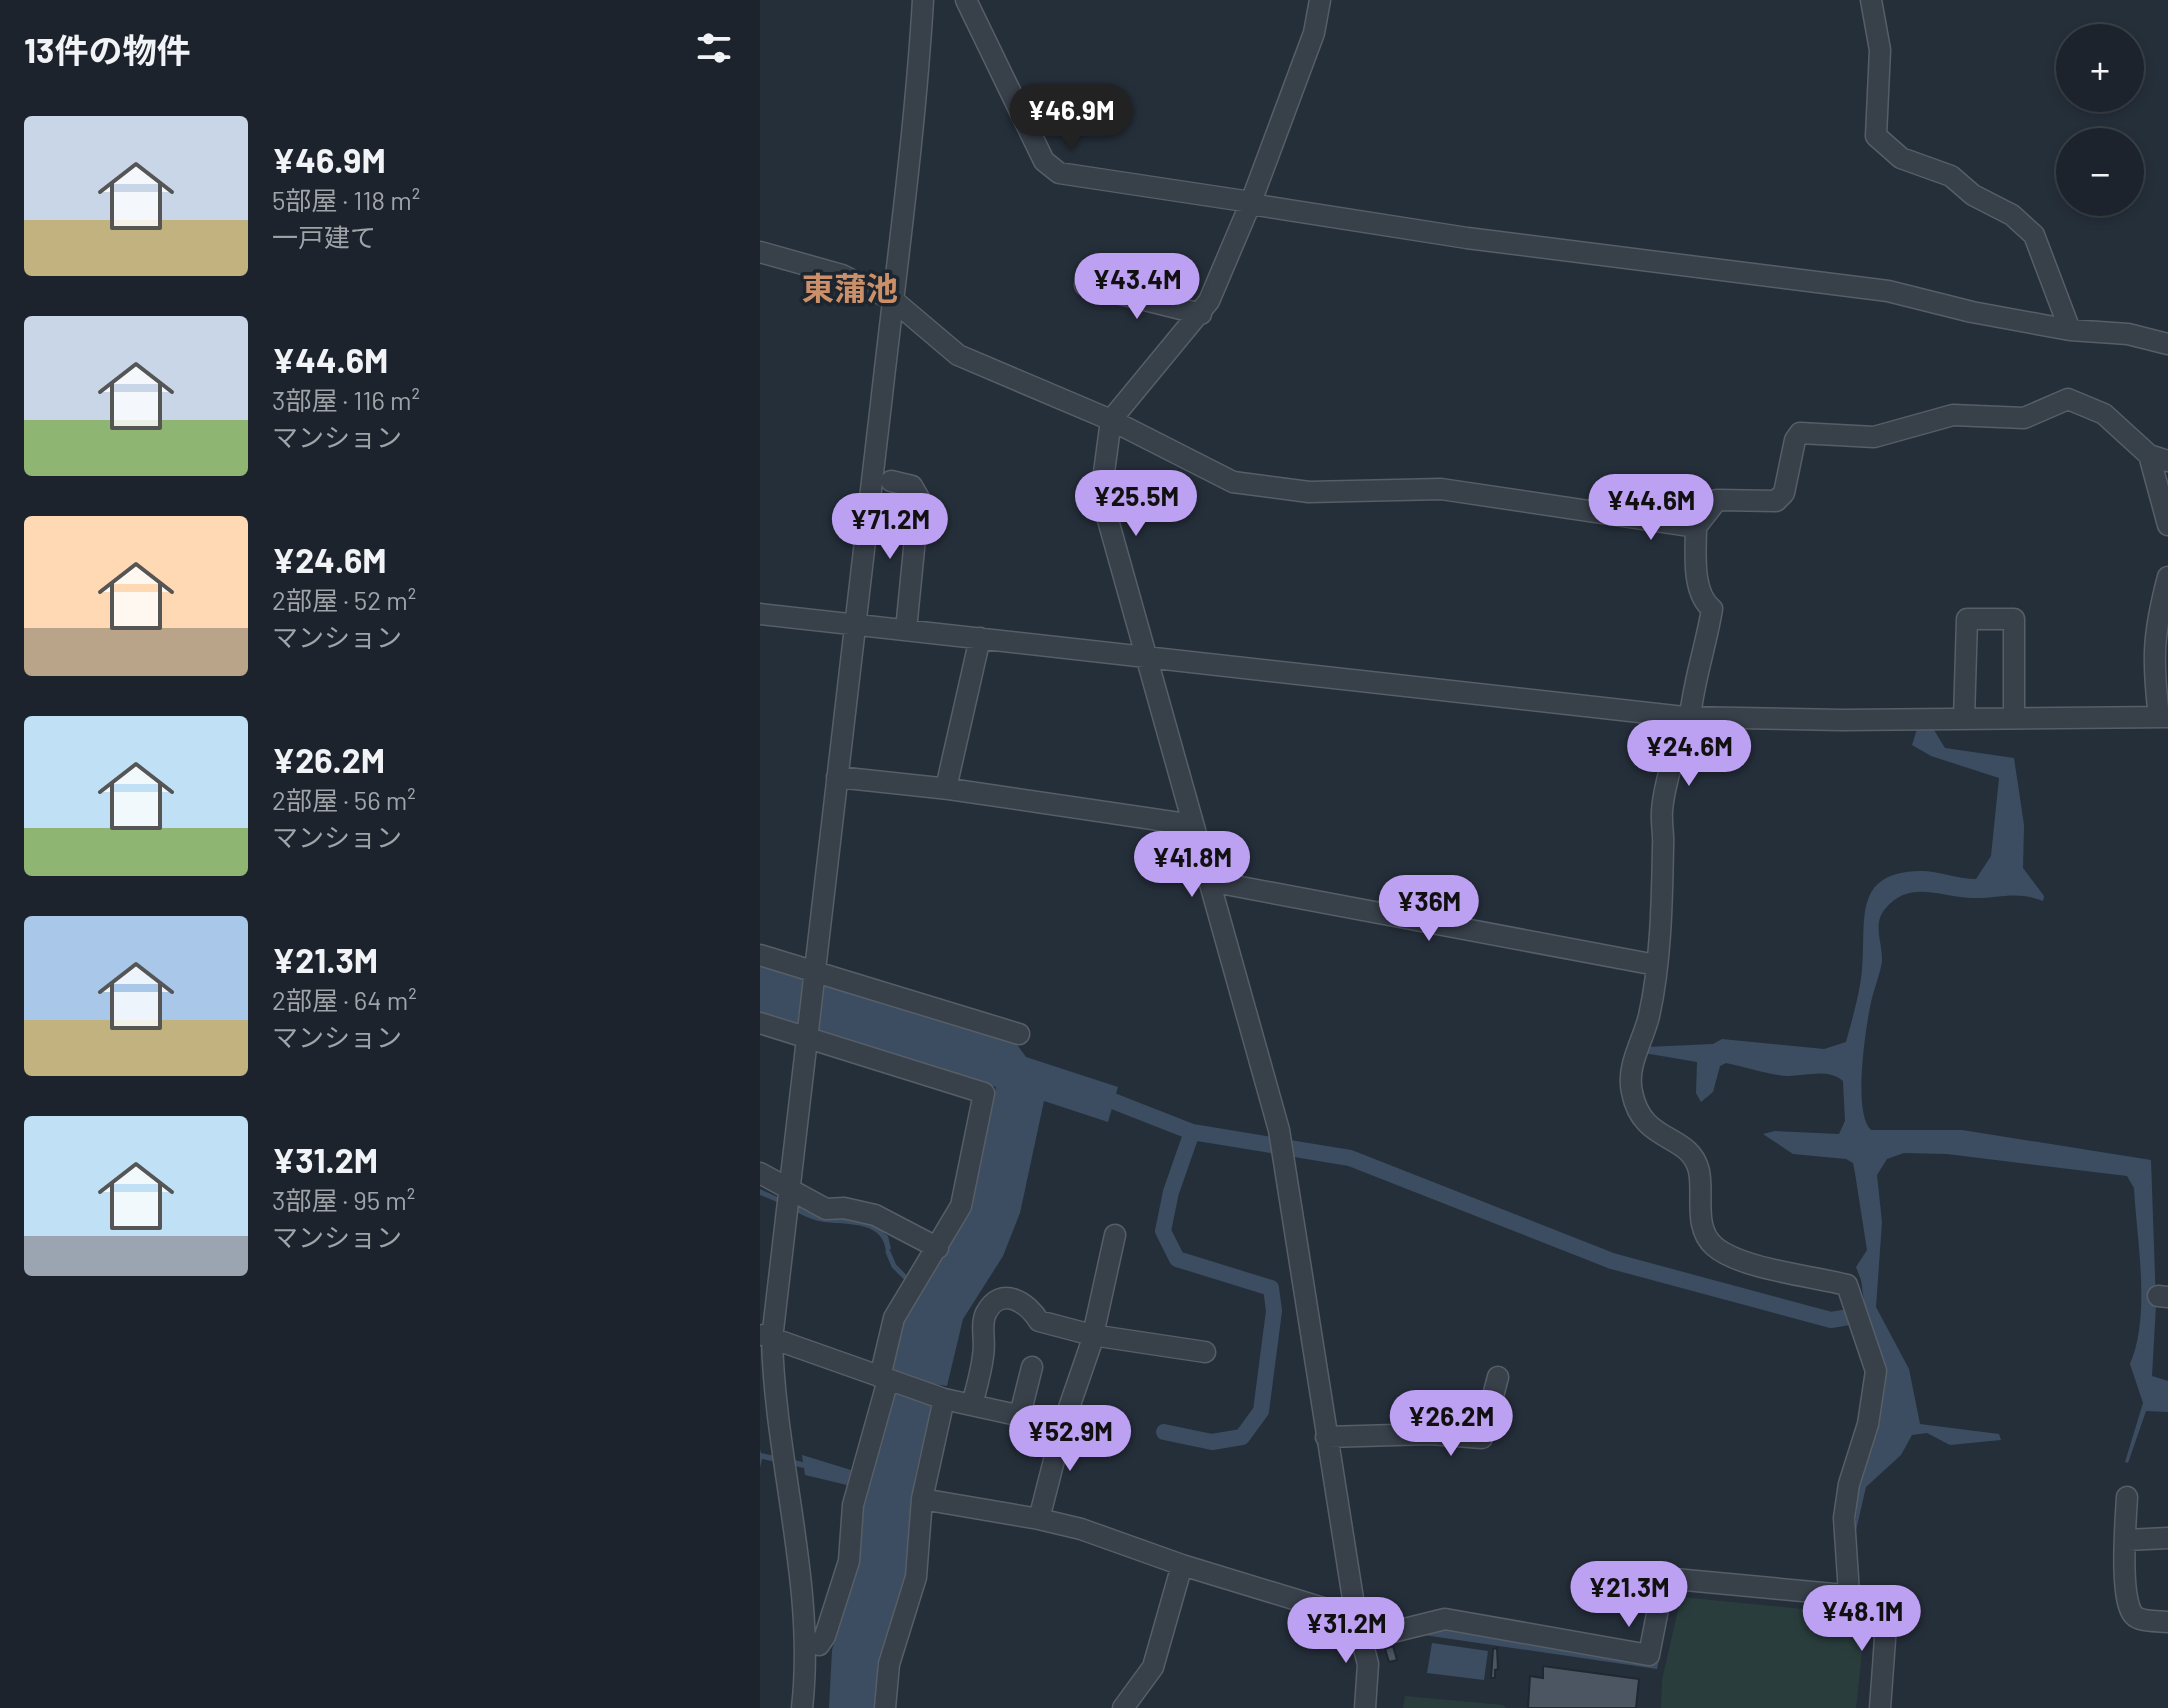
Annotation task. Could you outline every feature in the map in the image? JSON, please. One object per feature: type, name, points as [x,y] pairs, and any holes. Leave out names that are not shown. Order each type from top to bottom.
[{"type":"street","points":[[802,1708],[800,1597],[766,1336],[788,1190],[811,978],[857,624],[914,125],[923,0]]},
{"type":"street","points":[[966,0],[1044,161],[1059,173],[1467,238],[1888,291],[1972,312],[2070,330],[2128,334],[2168,344]]},
{"type":"street","points":[[1320,0],[1316,24],[1250,203],[1201,314],[1111,420],[1101,495],[1285,1157],[1326,1437],[1356,1618],[1364,1639],[1368,1664],[1365,1708]]},
{"type":"street","points":[[1871,0],[1880,50],[1876,136],[1901,158],[1951,176],[1973,195],[2012,215],[2034,235],[2070,330]]},
{"type":"street","points":[[760,252],[842,275],[893,300],[958,355],[1111,420],[1233,482],[1309,492],[1441,489],[1696,527]]},
{"type":"street","points":[[1085,285],[1201,314]]},
{"type":"street","points":[[1849,1593],[1844,1518],[1849,1484],[1868,1424],[1876,1371],[1847,1285],[1732,1258],[1712,1245],[1702,1228],[1699,1169],[1688,1150],[1649,1129],[1638,1114],[1631,1089],[1633,1064],[1649,1016],[1656,965],[1664,845],[1662,812],[1695,677],[1705,654],[1712,609],[1703,602],[1696,569],[1696,527],[1717,500],[1776,501],[1784,493],[1795,440],[1800,433],[1874,437],[1953,415],[2002,420],[2024,418],[2068,399],[2104,414],[2158,458],[2168,525]]},
{"type":"street","points":[[891,481],[912,486],[919,498],[906,630]]},
{"type":"street","points":[[760,614],[1687,717],[2164,717],[2154,674],[2155,623],[2168,577]]},
{"type":"street","points":[[1964,719],[1967,619],[2014,619],[2014,716]]},
{"type":"street","points":[[946,788],[980,638]]},
{"type":"street","points":[[837,777],[946,788],[1193,825]]},
{"type":"street","points":[[1209,881],[1656,965]]},
{"type":"street","points":[[760,955],[811,978],[1019,1034]]},
{"type":"street","points":[[760,1023],[805,1030],[984,1093],[961,1206],[894,1318],[888,1380],[853,1505],[849,1561],[825,1636],[819,1645]]},
{"type":"street","points":[[760,1173],[826,1209],[844,1208],[875,1215],[938,1248]]},
{"type":"street","points":[[1039,1519],[1048,1471],[1092,1335],[1115,1235]]},
{"type":"street","points":[[972,1405],[984,1353],[985,1314],[993,1304],[1016,1297],[1030,1306],[1039,1321],[1092,1335],[1205,1352]]},
{"type":"street","points":[[766,1336],[938,1397],[1063,1425]]},
{"type":"street","points":[[1020,1415],[1032,1367]]},
{"type":"street","points":[[1326,1437],[1430,1434],[1482,1438],[1498,1377]]},
{"type":"street","points":[[885,1708],[889,1664],[916,1577],[922,1499],[938,1397]]},
{"type":"street","points":[[2127,1497],[2125,1588],[2132,1612],[2136,1617],[2168,1622]]},
{"type":"street","points":[[922,1499],[1081,1529],[1338,1616],[1356,1618]]},
{"type":"street","points":[[2126,1540],[2168,1538]]},
{"type":"street","points":[[1123,1708],[1153,1667],[1182,1565]]},
{"type":"street","points":[[1364,1639],[1445,1619],[1649,1655],[1664,1578],[1849,1593],[1888,1599],[1880,1708]]},
{"type":"shaded area","points":[[1681,1597],[1866,1615],[1856,1708],[1661,1708],[1662,1680]]},
{"type":"shaded area","points":[[1405,1696],[1503,1705],[1506,1708],[1403,1708]]},
{"type":"water","points":[[1917,729],[1934,730],[1945,748],[2014,758],[2024,825],[2023,868],[2044,896],[2043,901],[2024,896],[1971,898],[1915,892],[1904,894],[1885,909],[1879,921],[1882,962],[1864,1046],[1861,1087],[1865,1120],[1871,1130],[1962,1130],[2151,1160],[2156,1305],[2152,1376],[2168,1381],[2168,1412],[2146,1411],[2128,1463],[2125,1462],[2143,1403],[2130,1364],[2140,1323],[2141,1278],[2134,1188],[2127,1176],[1947,1154],[1904,1153],[1887,1159],[1877,1175],[1882,1222],[1876,1307],[1909,1369],[1920,1424],[1999,1434],[2001,1440],[1950,1445],[1927,1433],[1912,1435],[1901,1455],[1866,1487],[1854,1539],[1858,1495],[1879,1406],[1861,1280],[1856,1267],[1867,1250],[1853,1163],[1846,1159],[1793,1154],[1763,1134],[1775,1131],[1839,1134],[1845,1121],[1843,1081],[1830,1075],[1765,1073],[1726,1063],[1720,1066],[1713,1092],[1701,1102],[1696,1093],[1697,1062],[1644,1053],[1646,1047],[1713,1044],[1722,1039],[1824,1049],[1846,1042],[1860,988],[1864,917],[1873,890],[1883,880],[1921,871],[1976,879],[1991,856],[1999,778],[1931,756],[1912,745]]},
{"type":"water","points":[[760,964],[1015,1042],[1026,1057],[1118,1087],[1108,1122],[1044,1101],[1020,1213],[1003,1256],[963,1319],[947,1386],[933,1384],[928,1401],[932,1405],[915,1477],[909,1573],[877,1675],[874,1708],[829,1708],[832,1650],[857,1562],[862,1499],[889,1393],[895,1393],[899,1376],[891,1366],[902,1319],[977,1176],[996,1087],[760,1014]]},
{"type":"water","points":[[760,1189],[809,1211],[874,1225],[888,1236],[891,1249],[886,1251],[883,1240],[867,1227],[812,1219],[760,1195]]},
{"type":"water","points":[[760,1449],[761,1453],[803,1462],[802,1455],[851,1470],[847,1485],[805,1475],[804,1468],[762,1459],[760,1468]]},
{"type":"water","points":[[1670,1587],[1875,1602],[1880,1610],[1871,1708],[1874,1607],[1678,1589],[1673,1591],[1657,1669],[1424,1635],[1439,1628],[1505,1640],[1512,1636],[1558,1643],[1561,1650],[1654,1664]]},
{"type":"water","points":[[1432,1643],[1488,1651],[1484,1680],[1427,1673]]},
{"type":"building","points":[[1393,1646],[1397,1660],[1389,1662],[1385,1649]]},
{"type":"building","points":[[1497,1648],[1498,1669],[1495,1670],[1495,1678],[1491,1678],[1493,1649]]},
{"type":"building","points":[[1543,1666],[1639,1679],[1636,1708],[1528,1708],[1530,1676],[1543,1678]]},
{"type":"waterway","points":[[1095,1094],[1192,1132],[1350,1158],[1612,1261],[1831,1320],[1867,1314]]},
{"type":"waterway","points":[[1164,1432],[1212,1442],[1242,1437],[1261,1411],[1274,1311],[1271,1288],[1177,1259],[1163,1231],[1171,1192],[1192,1132]]},
{"type":"waterway","points":[[888,1252],[894,1266],[910,1282]]},
{"type":"district","name":"東蒲池","points":[[850,289]]}]
